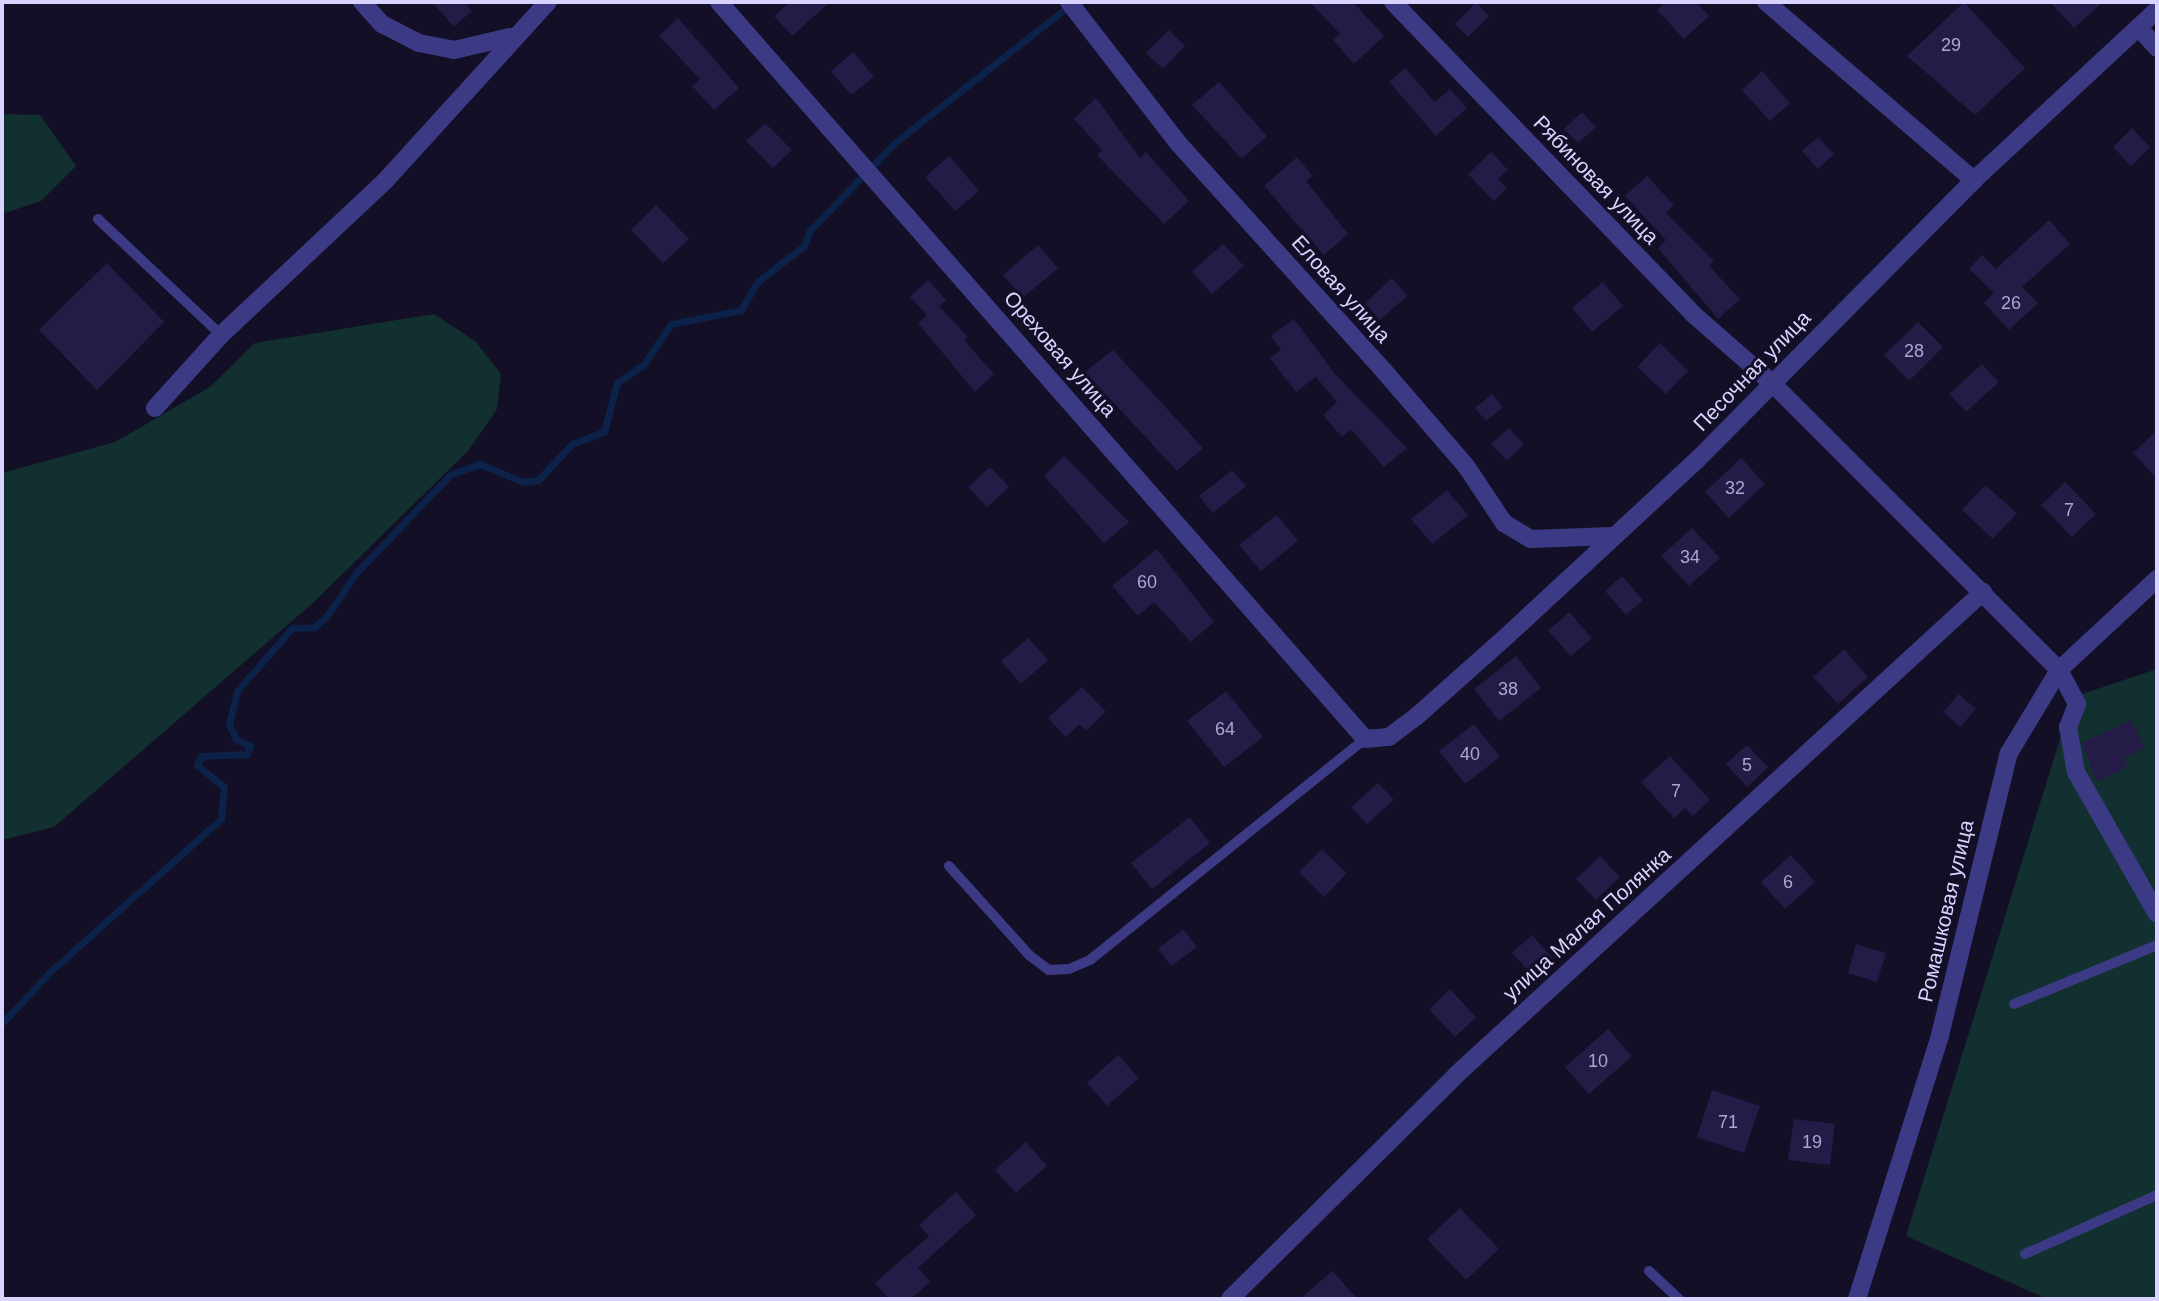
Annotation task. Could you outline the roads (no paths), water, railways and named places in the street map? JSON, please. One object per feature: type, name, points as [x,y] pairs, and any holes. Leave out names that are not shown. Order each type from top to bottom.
[{"type":"street","points":[[362,2],[382,24],[419,43],[454,50],[510,37]]},
{"type":"street","points":[[155,408],[221,335],[385,181],[493,66],[510,37],[548,2]]},
{"type":"street","name":"Ореховая улица","points":[[719,2],[1364,739]]},
{"type":"street","name":"Еловая улица","points":[[1069,2],[1178,143],[1384,370],[1466,466],[1504,523],[1531,539],[1612,536]]},
{"type":"street","name":"Рябиновая улица","points":[[1393,2],[1693,314],[1773,384],[2059,670],[2077,704],[2068,727],[2076,772],[2157,914]]},
{"type":"street","points":[[1766,2],[1974,180]]},
{"type":"street","name":"Песочная улица","points":[[1364,739],[1389,737],[1417,716],[1773,384],[1974,180],[2157,10]]},
{"type":"street","points":[[2139,28],[2157,48]]},
{"type":"street","name":"Ромашковая улица","points":[[1857,1299],[1940,1035],[2009,753],[2059,670],[2157,579]]},
{"type":"street","name":"улица Малая Полянка","points":[[1230,1299],[1456,1074],[1983,592]]},
{"type":"lane","points":[[98,219],[221,335]]},
{"type":"lane","points":[[949,866],[1029,955],[1049,970],[1069,969],[1090,960],[1364,739]]},
{"type":"lane","points":[[2014,1004],[2157,945]]},
{"type":"lane","points":[[2025,1254],[2157,1195]]},
{"type":"lane","points":[[1649,1271],[1679,1299]]},
{"type":"waterway","points":[[2,1023],[52,970],[221,819],[224,787],[197,765],[201,756],[247,754],[250,746],[236,739],[229,724],[237,691],[292,628],[315,627],[327,616],[356,573],[451,474],[480,464],[523,482],[538,480],[572,444],[604,432],[617,383],[644,364],[671,324],[741,310],[757,282],[804,246],[810,230],[897,141],[1070,5]]}]
